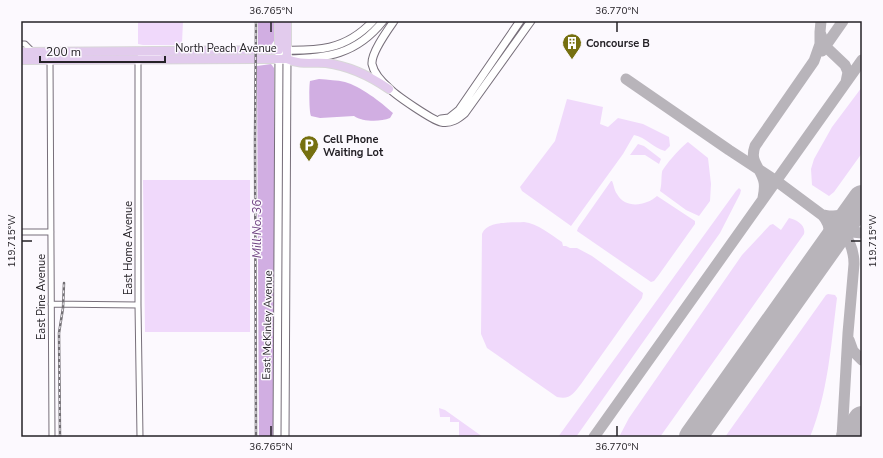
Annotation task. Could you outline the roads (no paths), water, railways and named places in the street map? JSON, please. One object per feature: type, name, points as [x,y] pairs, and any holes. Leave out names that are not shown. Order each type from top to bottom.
[{"type":"main road","name":"East McKinley Avenue","points":[[279,21],[285,436]]},
{"type":"main road","name":"East McKinley Avenue","points":[[277,437],[280,54],[287,21]]},
{"type":"main road","points":[[280,54],[334,46],[356,36],[373,21]]},
{"type":"main road","points":[[280,54],[323,57],[340,53],[362,41],[383,21]]},
{"type":"main road","points":[[389,89],[375,72],[372,62],[375,53],[394,21]]},
{"type":"main road","points":[[429,117],[444,119],[449,118],[459,110],[520,21]]},
{"type":"main road","points":[[280,54],[295,63],[328,63],[351,68],[361,72],[389,89],[429,117],[437,121],[448,123],[453,122],[462,116],[531,21]]},
{"type":"main road","name":"North Peach Avenue","points":[[21,52],[261,50],[280,54]]},
{"type":"main road","points":[[50,60],[56,55],[83,55],[96,51]]},
{"type":"main road","points":[[21,56],[42,56],[48,52]]},
{"type":"main road","name":"North Peach Avenue","points":[[21,60],[265,59],[280,54]]},
{"type":"main road","points":[[277,317],[282,338],[282,362],[283,366],[285,367]]},
{"type":"main road","points":[[277,374],[281,375],[282,379],[282,409],[285,436]]},
{"type":"street","points":[[23,44],[33,52]]},
{"type":"street","points":[[138,59],[141,56],[157,55],[162,51]]},
{"type":"street","name":"East Home Avenue","points":[[138,59],[138,305],[140,437]]},
{"type":"street","name":"East Pine Avenue","points":[[50,60],[52,437]]},
{"type":"street","points":[[21,232],[51,232]]},
{"type":"street","points":[[51,304],[138,305]]},
{"type":"railway","points":[[256,21],[256,437]]},
{"type":"railway","points":[[60,437],[59,333],[63,308],[64,283]]},
{"type":"place","name":"Concourse B","points":[[572,60]]},
{"type":"place","name":"Cell Phone Waiting Lot","points":[[309,162]]},
{"type":"water label","name":"Mill No. 36","points":[[257,229]]}]
